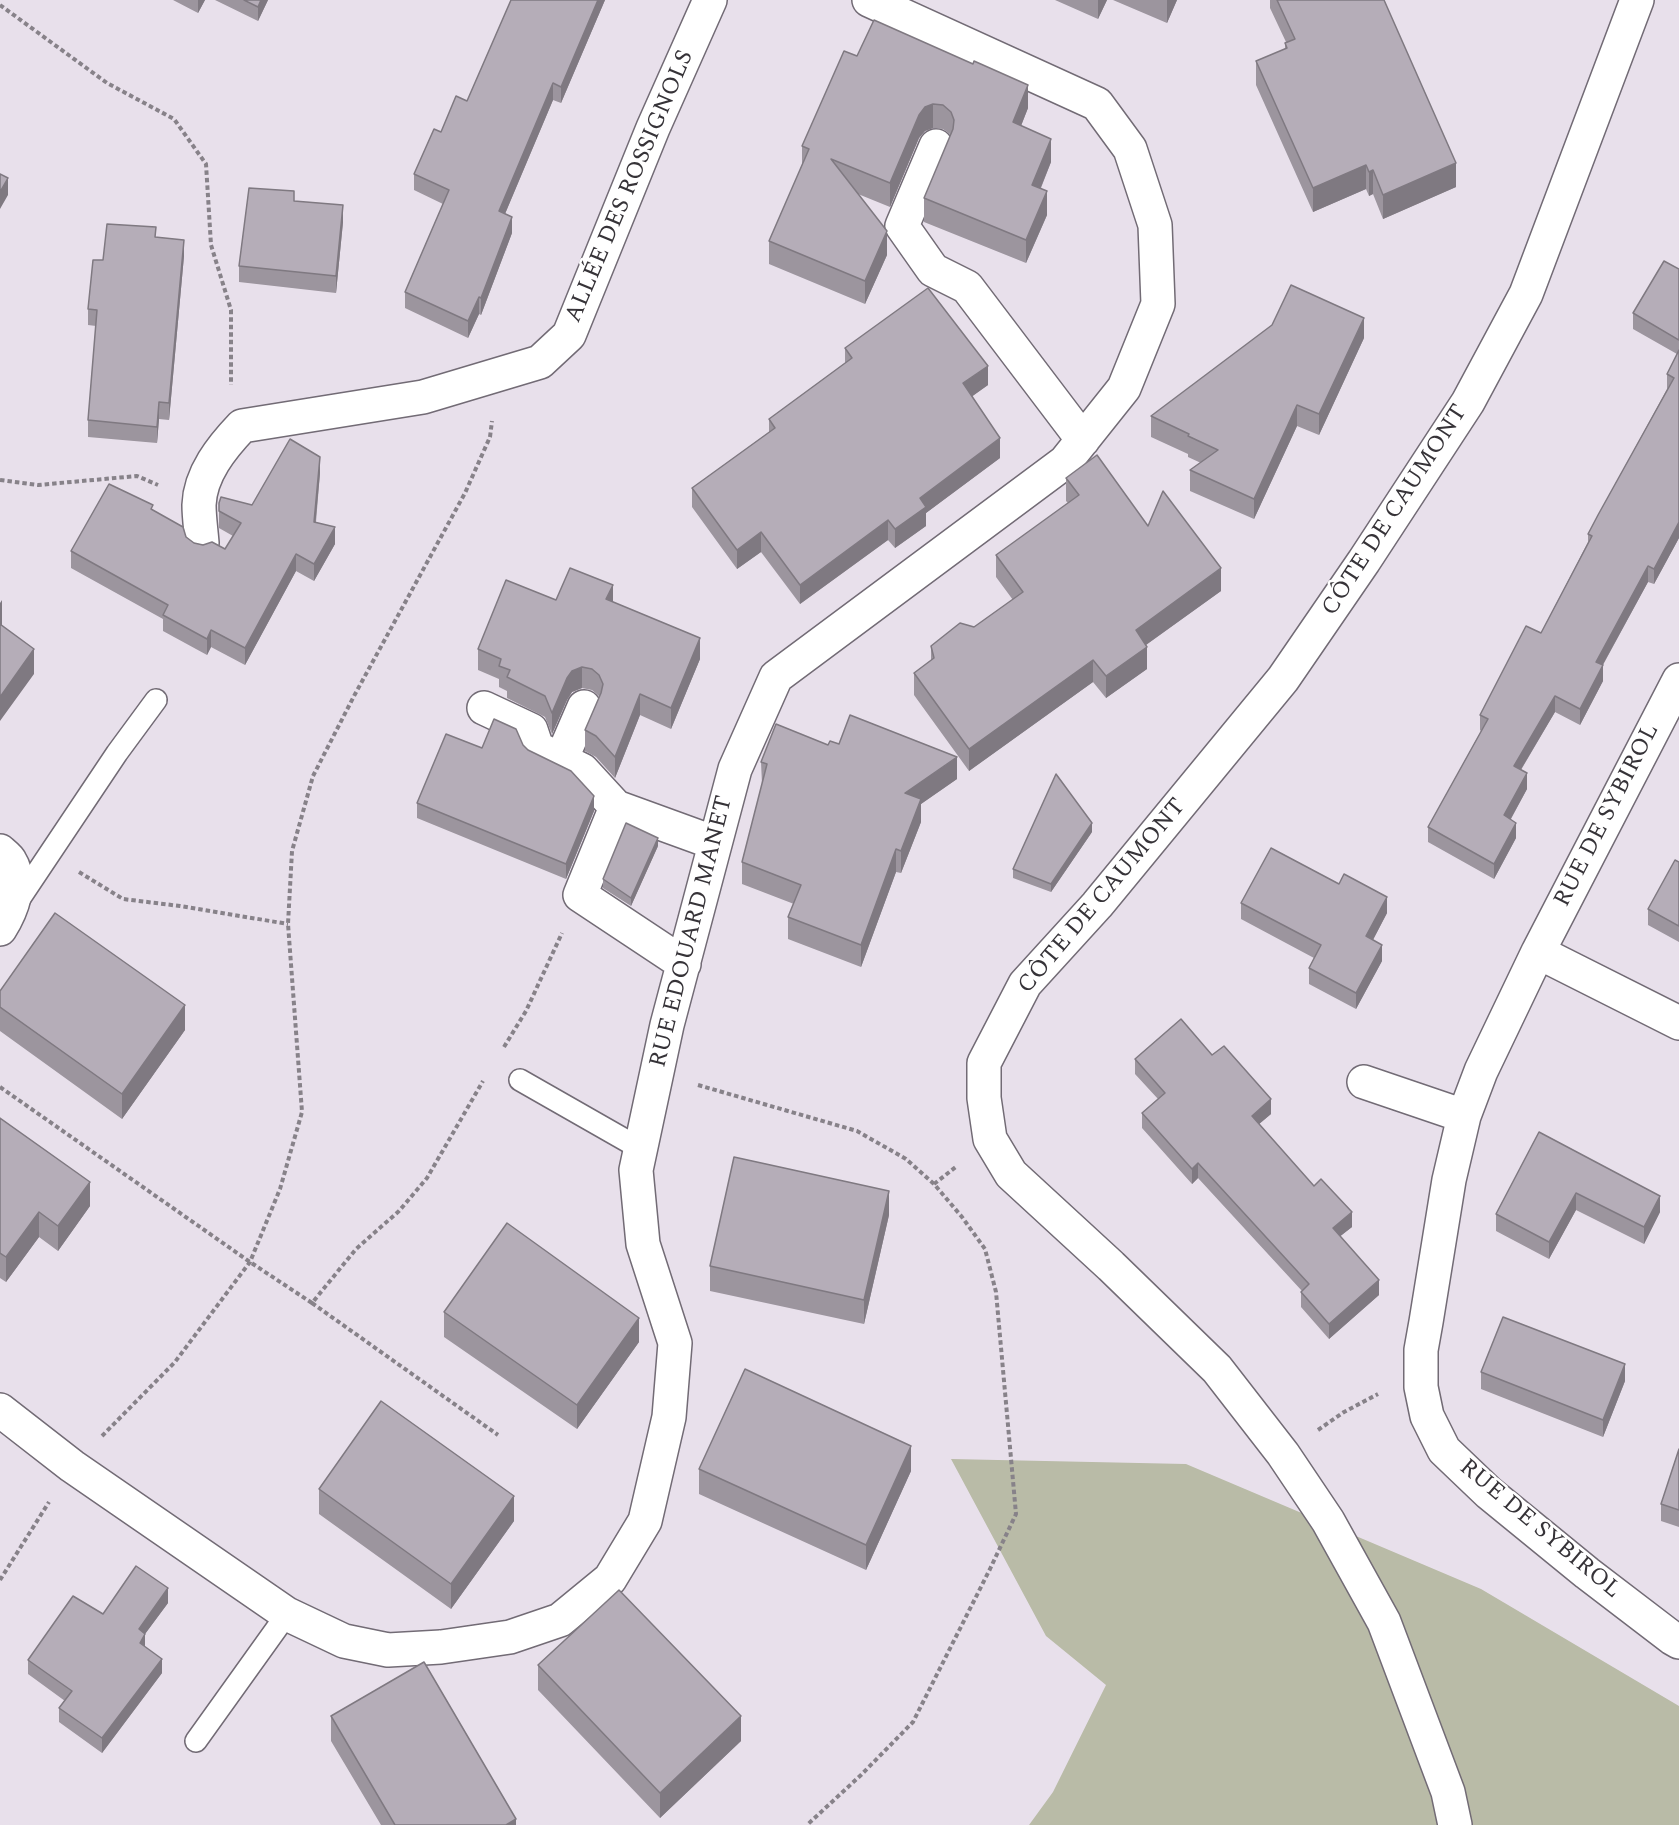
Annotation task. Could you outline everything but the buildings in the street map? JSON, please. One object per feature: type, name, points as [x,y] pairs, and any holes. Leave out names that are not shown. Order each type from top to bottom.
[{"type":"street","name":"ALLÉE DES ROSSIGNOLS","points":[[242,426],[423,397],[540,362],[569,335],[653,128],[710,0]]},
{"type":"street","name":"RUE EDOUARD MANET","points":[[0,1410],[72,1466],[287,1614],[344,1641],[388,1650],[441,1647],[510,1637],[560,1620],[610,1579],[645,1521],[669,1417],[675,1343],[643,1244],[636,1170],[667,1025],[735,770],[776,677],[1065,462],[1124,388],[1158,304],[1155,225],[1130,149],[1097,104],[868,0]]},
{"type":"street","name":"CÔTE DE CAUMONT","points":[[1455,1825],[1448,1792],[1384,1622],[1328,1521],[1283,1454],[1217,1369],[1111,1266],[1011,1174],[990,1139],[984,1098],[984,1064],[1025,984],[1097,905],[1283,679],[1364,561],[1468,402],[1526,294],[1637,0]]},
{"type":"street","points":[[936,146],[902,226],[933,270],[967,286],[1083,440]]},
{"type":"street","points":[[202,543],[199,503],[204,483],[221,448],[242,426]]},
{"type":"street","name":"RUE DE SYBIROL","points":[[1679,680],[1538,952],[1481,1071],[1464,1116],[1449,1180],[1421,1350],[1421,1387],[1427,1416],[1444,1450],[1489,1493],[1587,1573],[1679,1642]]},
{"type":"street","points":[[561,760],[584,707]]},
{"type":"street","points":[[484,708],[531,730],[537,748],[582,770],[616,807],[715,843]]},
{"type":"street","points":[[616,807],[580,895],[684,964]]},
{"type":"street","points":[[0,851],[10,861],[15,879],[15,897],[3,924]]},
{"type":"street","points":[[1538,952],[1679,1023]]},
{"type":"street","points":[[1364,1082],[1464,1116]]},
{"type":"lane","points":[[3,924],[117,753],[156,700]]},
{"type":"lane","points":[[520,1080],[641,1149]]},
{"type":"lane","points":[[196,1741],[287,1614]]},
{"type":"path","points":[[0,5],[107,83],[174,119],[206,164],[211,245],[231,309],[230,379],[242,426]]},
{"type":"path","points":[[0,1580],[72,1466],[176,1362],[250,1262],[280,1190],[302,1112],[288,924],[292,851],[313,776],[354,696],[465,494],[490,437],[498,374]]},
{"type":"path","points":[[0,480],[38,485],[137,476],[199,503]]},
{"type":"path","points":[[51,853],[123,899],[288,924]]},
{"type":"path","points":[[500,1054],[526,1011],[580,895]]},
{"type":"path","points":[[312,1303],[356,1249],[399,1211],[427,1178],[489,1073]]},
{"type":"path","points":[[657,1074],[857,1131],[906,1160],[934,1184],[962,1216],[985,1249],[996,1292],[1016,1514],[914,1722],[807,1825]]},
{"type":"path","points":[[0,1087],[498,1434]]},
{"type":"green space","points":[[951,1459],[1186,1464],[1481,1589],[1679,1706],[1679,1825],[1029,1825],[1053,1792],[1106,1685],[1046,1636]]}]
